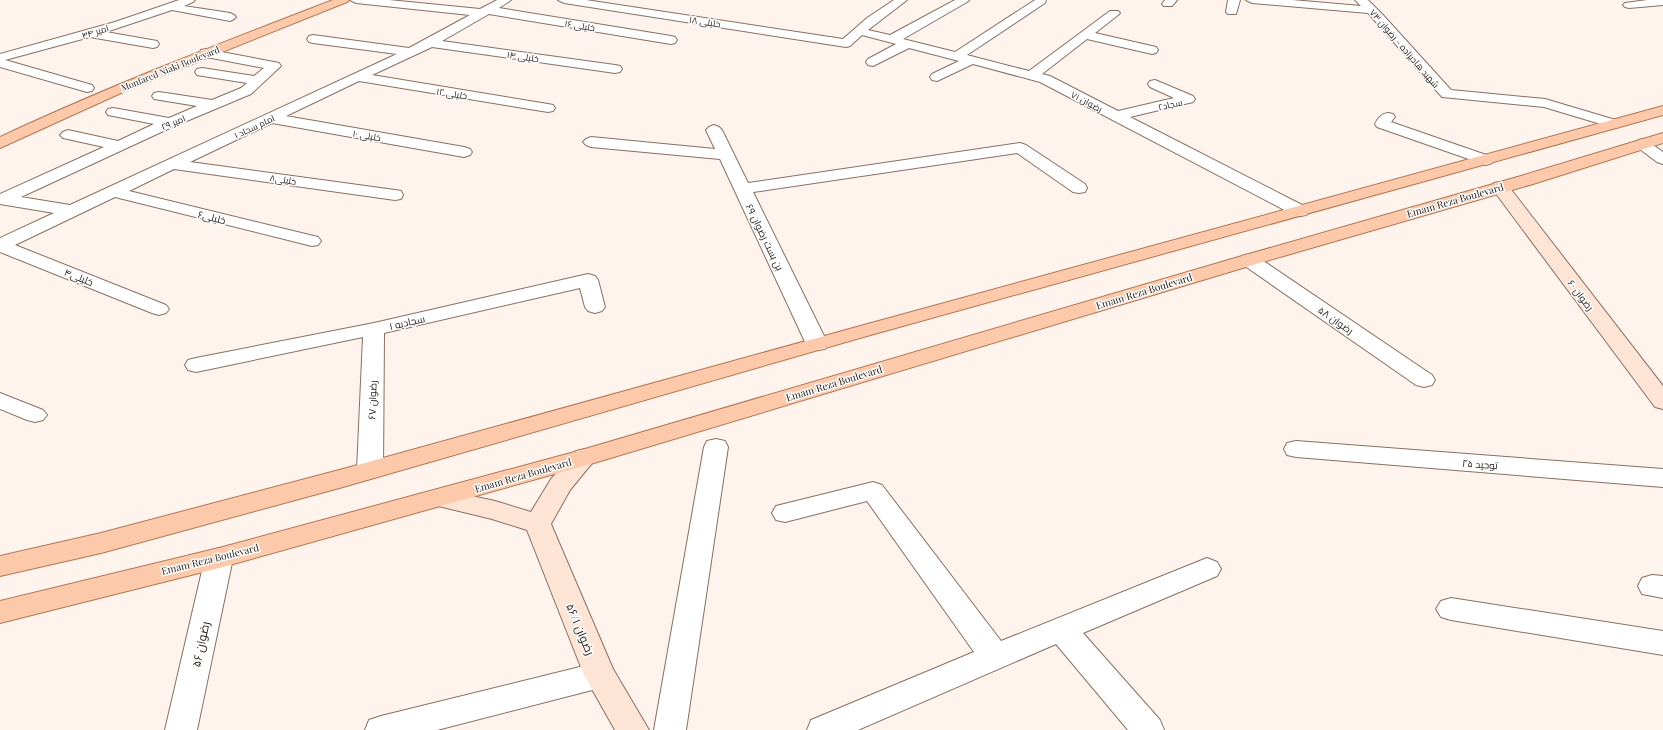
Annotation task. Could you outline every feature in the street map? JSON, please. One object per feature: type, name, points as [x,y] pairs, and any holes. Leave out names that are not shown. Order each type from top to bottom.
[{"type":"main road","name":"Monfared Niaki Boulevard","points":[[66,97],[316,0]]},
{"type":"main road","name":"Monfared Niaki Boulevard","points":[[0,143],[74,107],[343,0]]},
{"type":"main road","points":[[0,566],[101,543],[370,470],[817,344],[1663,110]]},
{"type":"main road","name":"Emam Reza Boulevard","points":[[0,612],[219,558],[584,458],[1249,260],[1500,188],[1663,138]]},
{"type":"main road","name":"رضوان ۶۰","points":[[1500,188],[1663,402]]},
{"type":"main road","points":[[439,498],[495,510],[538,524],[560,485],[584,458]]},
{"type":"main road","name":"رضوان ۵۶/۱","points":[[538,524],[600,675],[633,730]]},
{"type":"street","name":"امیر ۴۴","points":[[0,58],[88,33],[172,7],[189,0]]},
{"type":"street","name":"خلیلی ۱۶","points":[[356,0],[485,12],[671,40]]},
{"type":"street","name":"امام سجاد ۱","points":[[0,245],[430,43],[505,0]]},
{"type":"street","name":"خلیلی ۱۸","points":[[564,0],[846,43],[859,31]]},
{"type":"street","points":[[859,31],[900,0]]},
{"type":"street","points":[[891,40],[963,0]]},
{"type":"street","points":[[1232,12],[1234,0]]},
{"type":"street","points":[[1252,0],[1371,10]]},
{"type":"street","name":"شهید هادیزاده - رضوان ۷۳","points":[[1361,0],[1443,92],[1447,94],[1544,103],[1614,124]]},
{"type":"street","points":[[937,77],[1041,1]]},
{"type":"street","points":[[1629,5],[1663,2]]},
{"type":"street","points":[[172,7],[230,17]]},
{"type":"street","points":[[1651,10],[1663,13]]},
{"type":"street","points":[[1031,76],[1114,13]]},
{"type":"street","name":"رضوان ۷۱","points":[[859,31],[962,59],[1045,79],[1300,211]]},
{"type":"street","points":[[88,33],[153,44]]},
{"type":"street","points":[[781,44],[791,34]]},
{"type":"street","points":[[1085,35],[1152,50]]},
{"type":"street","points":[[313,39],[411,52]]},
{"type":"street","name":"خلیلی ۱۴","points":[[430,43],[615,69]]},
{"type":"street","points":[[873,62],[906,44]]},
{"type":"street","name":"امیر ۲۹","points":[[1,199],[171,122],[246,91],[274,66],[206,54]]},
{"type":"street","points":[[0,63],[87,88]]},
{"type":"street","points":[[202,72],[258,81]]},
{"type":"street","name":"خلیلی ۱۲","points":[[357,77],[548,108]]},
{"type":"street","name":"سجاد۲","points":[[1116,116],[1188,99],[1155,84]]},
{"type":"street","points":[[159,96],[214,105]]},
{"type":"street","points":[[113,112],[171,122]]},
{"type":"street","points":[[1388,117],[1382,124],[1486,160]]},
{"type":"street","name":"خلیلی ۱۰","points":[[270,118],[464,152]]},
{"type":"street","name":"بن بست رضوان ۶۹","points":[[714,130],[817,344]]},
{"type":"street","points":[[68,135],[120,146]]},
{"type":"street","points":[[591,142],[726,155]]},
{"type":"street","points":[[1642,144],[1663,159]]},
{"type":"street","points":[[742,189],[1020,148],[1079,188]]},
{"type":"street","name":"خلیلی۸","points":[[172,164],[395,195]]},
{"type":"street","name":"خلیلی۶","points":[[113,192],[312,241]]},
{"type":"street","points":[[1,199],[73,211]]},
{"type":"street","name":"خلیلی۴","points":[[0,245],[159,309]]},
{"type":"street","name":"رضوان ۵۸","points":[[1249,260],[1424,380]]},
{"type":"street","name":"سجادیه ۱","points":[[196,365],[374,329],[588,280],[595,307]]},
{"type":"street","name":"رضوان ۶۷","points":[[370,470],[374,329]]},
{"type":"street","points":[[0,400],[35,415]]},
{"type":"street","points":[[670,730],[716,448]]},
{"type":"street","name":"توحید ۲۵","points":[[1296,449],[1663,478]]},
{"type":"street","points":[[785,513],[873,491],[995,657]]},
{"type":"street","name":"رضوان ۵۶","points":[[181,730],[219,558]]},
{"type":"street","points":[[823,730],[1207,569]]},
{"type":"street","points":[[1451,609],[1663,643]]},
{"type":"street","points":[[1061,630],[1148,730]]},
{"type":"street","points":[[381,730],[600,675]]}]
